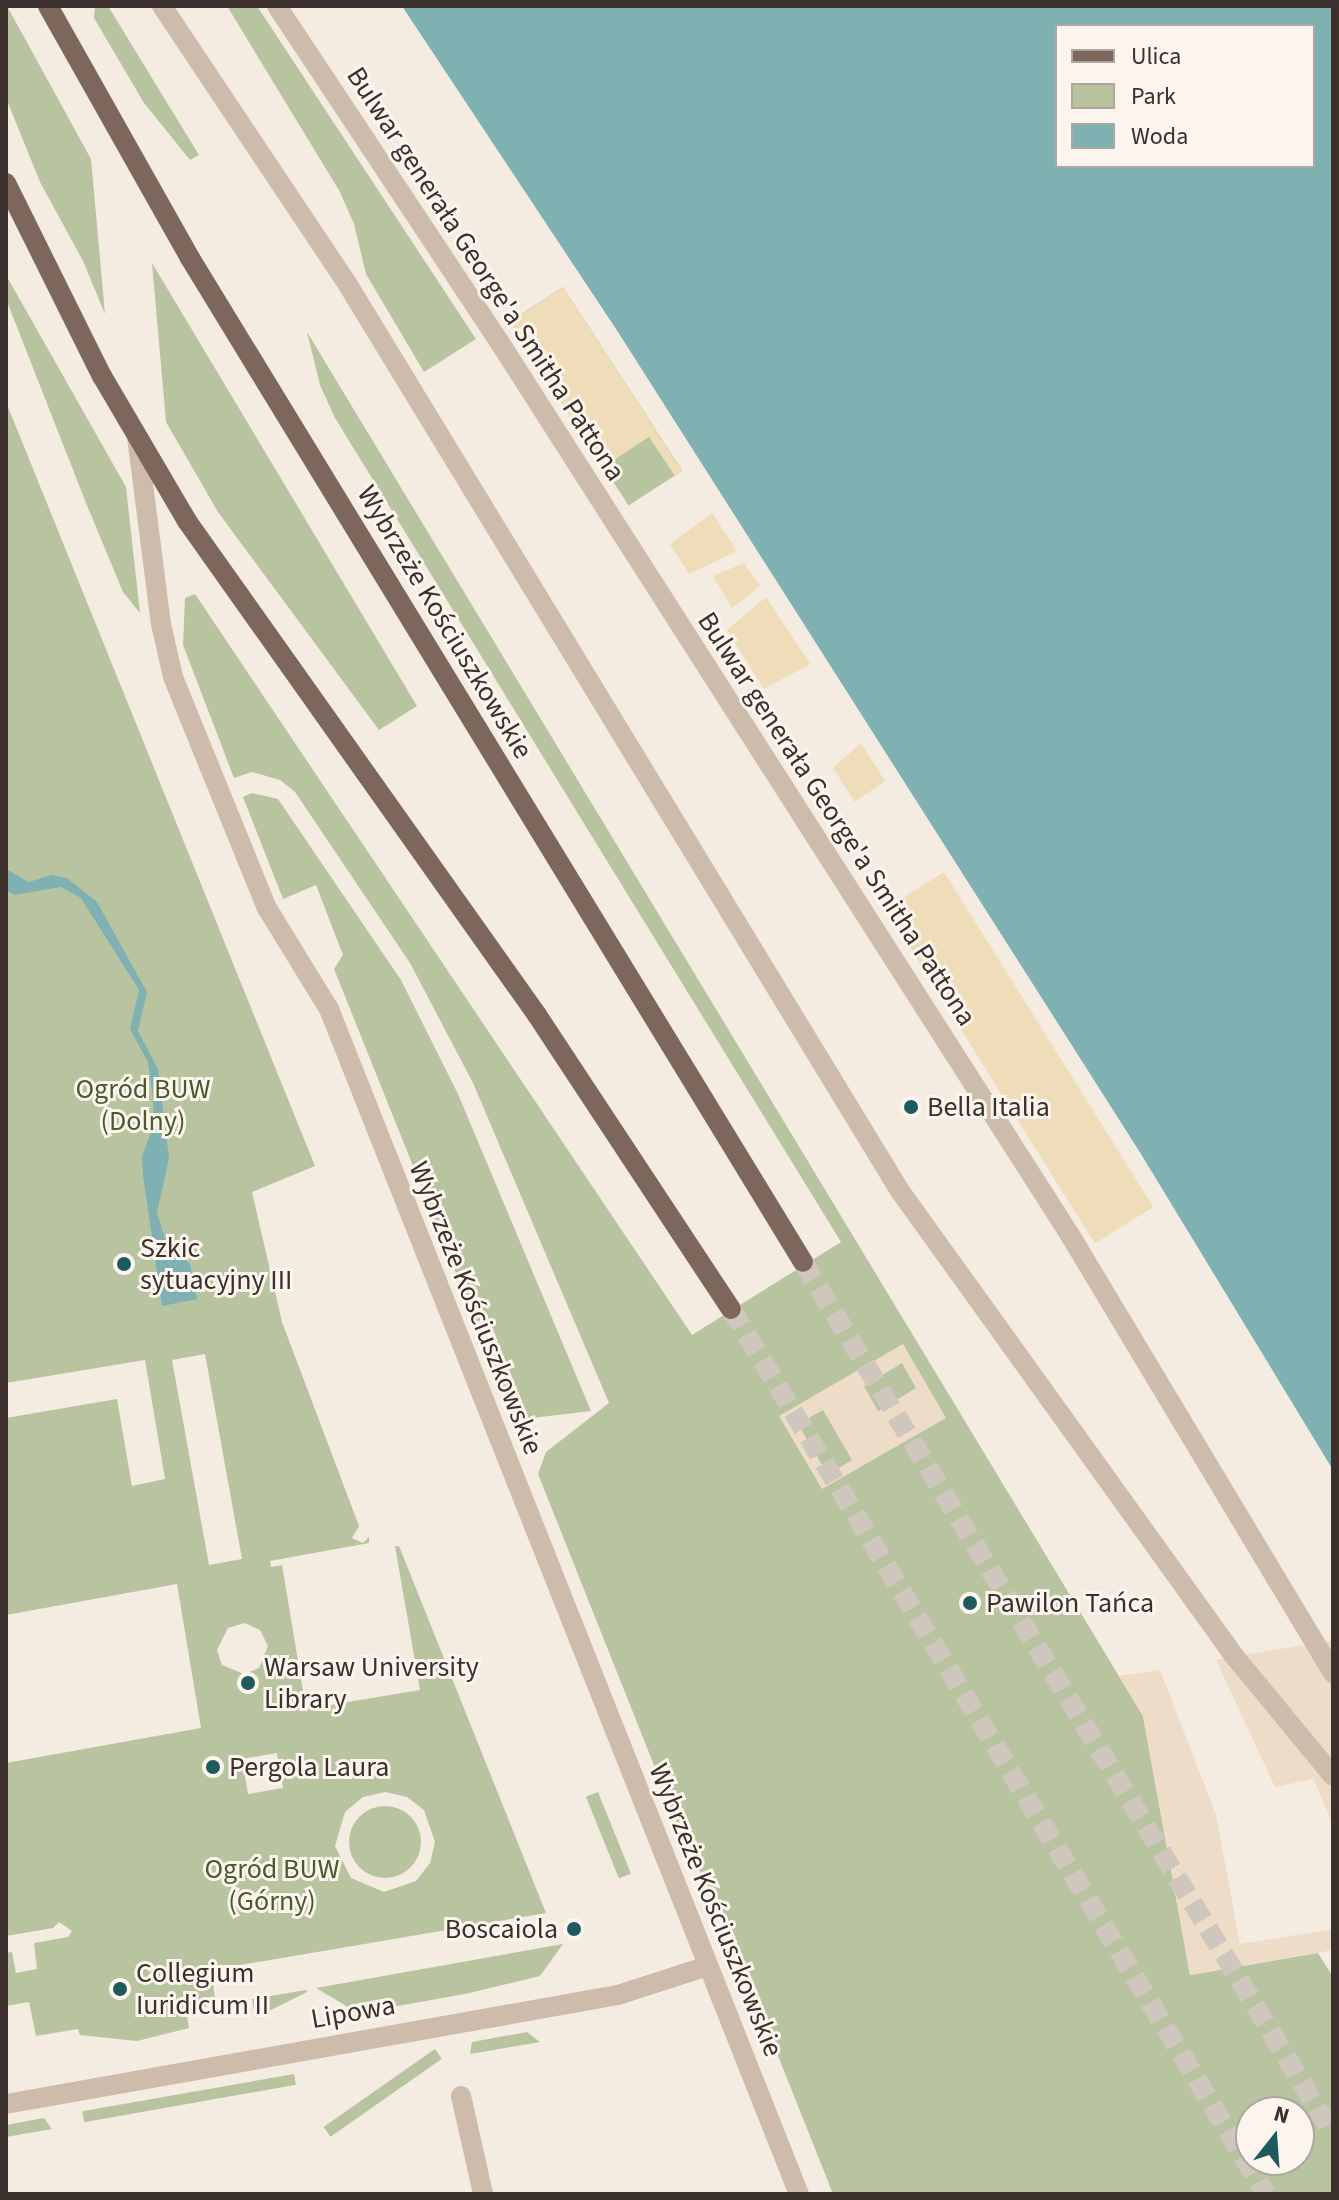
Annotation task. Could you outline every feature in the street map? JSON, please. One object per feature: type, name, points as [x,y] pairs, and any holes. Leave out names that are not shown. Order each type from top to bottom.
[{"type":"main road","name":"Wybrzeże Kościuszkowskie","points":[[48,6],[190,258],[803,1262]]},
{"type":"main road","name":"Wybrzeże Kościuszkowskie","points":[[6,183],[80,334],[137,437],[234,591],[537,1015],[731,1309]]},
{"type":"street","points":[[162,6],[345,280],[900,1191],[1235,1657],[1333,1776]]},
{"type":"street","name":"Bulwar generała George'a Smitha Pattona","points":[[277,6],[500,343],[1061,1222],[1333,1673]]},
{"type":"street","name":"Wybrzeże Kościuszkowskie","points":[[137,437],[161,624],[173,677],[267,908],[329,1009],[799,2194]]},
{"type":"street","name":"Lipowa","points":[[6,2104],[618,1995],[708,1966]]},
{"type":"street","points":[[461,2096],[483,2194]]},
{"type":"green space","points":[[7,6],[91,159],[105,314],[83,261],[40,182],[6,98]]},
{"type":"green space","points":[[95,6],[108,6],[199,155],[190,160],[144,103],[94,18]]},
{"type":"green space","points":[[227,6],[257,6],[476,339],[424,372],[366,274],[354,224],[340,192]]},
{"type":"green space","points":[[152,263],[417,706],[379,730],[218,512],[166,422]]},
{"type":"green space","points":[[6,275],[126,487],[140,613],[123,592],[86,503],[6,299]]},
{"type":"green space","points":[[563,287],[682,471],[629,506],[509,322]]},
{"type":"green space","points":[[307,332],[1143,1716],[1190,1975],[1318,1953],[1333,1977],[1333,2194],[833,2194],[718,1905],[687,1848],[538,1474],[546,1452],[609,1403],[473,1083],[410,963],[295,792],[280,780],[252,772],[234,778],[183,645],[185,598],[195,594],[692,1335],[841,1242],[335,418],[320,385]]},
{"type":"green space","points":[[6,402],[315,1166],[252,1192],[282,1322],[359,1526],[352,1538],[363,1543],[369,1537],[369,1543],[270,1561],[271,1567],[282,1565],[306,1709],[420,1690],[395,1546],[399,1546],[546,1913],[211,1970],[216,2005],[186,2010],[189,2028],[137,2041],[80,2035],[78,2029],[36,2036],[29,2002],[6,2006],[6,1953],[12,1952],[16,1973],[37,1969],[34,1943],[68,1937],[72,1931],[59,1922],[53,1928],[6,1936],[6,1763],[201,1728],[177,1584],[6,1615],[6,1418],[117,1399],[132,1486],[165,1479],[145,1360],[6,1383]],"holes":[[[205,1354],[242,1559],[209,1565],[172,1360]],[[245,1623],[260,1630],[268,1646],[259,1668],[244,1674],[222,1665],[217,1650],[228,1628]],[[277,1753],[283,1788],[248,1794],[242,1759]],[[385,1792],[407,1797],[424,1810],[435,1842],[430,1863],[416,1881],[384,1892],[351,1878],[335,1846],[345,1812],[363,1797]]]},
{"type":"green space","points":[[252,793],[278,799],[401,980],[458,1094],[591,1411],[515,1420],[334,969],[343,955],[316,885],[283,899],[243,797]]},
{"type":"green space","points":[[598,1792],[631,1874],[619,1878],[586,1797]]},
{"type":"green space","points":[[385,1806],[411,1816],[421,1842],[411,1868],[385,1878],[359,1868],[349,1842],[359,1816]]},
{"type":"green space","points":[[563,1944],[540,1976],[465,1994],[358,2013],[316,1988]]},
{"type":"green space","points":[[307,1992],[255,2018],[252,1999]]},
{"type":"green space","points":[[527,2032],[540,2042],[470,2054],[472,2042]]},
{"type":"green space","points":[[435,2049],[442,2059],[330,2137],[324,2127]]},
{"type":"green space","points":[[294,2074],[296,2085],[84,2122],[82,2111]]},
{"type":"green space","points":[[44,2118],[52,2129],[6,2137],[6,2125]]},
{"type":"sand","points":[[563,287],[682,471],[675,476],[649,437],[603,467],[510,322]]},
{"type":"sand","points":[[712,513],[737,551],[689,574],[670,544]]},
{"type":"sand","points":[[744,563],[760,586],[732,608],[713,576]]},
{"type":"sand","points":[[766,597],[810,664],[764,689],[727,630]]},
{"type":"sand","points":[[861,743],[885,781],[855,802],[833,768]]},
{"type":"sand","points":[[944,872],[1153,1207],[1095,1244],[885,909]]},
{"type":"shaded area","points":[[903,1344],[946,1418],[822,1489],[779,1416]],"holes":[[[902,1363],[916,1388],[878,1411],[864,1386]],[[823,1410],[852,1460],[828,1475],[798,1424]]]},
{"type":"shaded area","points":[[1333,1640],[1333,1825],[1314,1779],[1275,1787],[1216,1660]]},
{"type":"shaded area","points":[[1160,1670],[1216,1815],[1240,1944],[1333,1929],[1333,1950],[1190,1975],[1143,1716],[1119,1676]]},
{"type":"water","points":[[402,6],[1333,6],[1333,1470],[1141,1154],[618,332]]},
{"type":"water","points":[[6,869],[29,882],[51,875],[67,878],[97,902],[147,992],[138,1031],[158,1069],[169,1158],[157,1213],[165,1238],[190,1264],[197,1299],[162,1306],[142,1156],[154,1124],[153,1099],[148,1062],[130,1029],[139,990],[81,898],[61,887],[14,895],[6,890]]},
{"type":"tunnel","points":[[803,1262],[1333,2134]]},
{"type":"tunnel","points":[[731,1309],[1266,2194]]},
{"type":"place","name":"Bella Italia","points":[[911,1107]]},
{"type":"place","name":"Szkic sytuacyjny III","points":[[124,1264]]},
{"type":"place","name":"Pawilon Tańca","points":[[970,1603]]},
{"type":"place","name":"Warsaw University Library","points":[[248,1683]]},
{"type":"place","name":"Pergola Laura","points":[[213,1767]]},
{"type":"place","name":"Boscaiola","points":[[574,1929]]},
{"type":"place","name":"Collegium Iuridicum II","points":[[120,1989]]},
{"type":"park label","name":"Ogród BUW (Dolny)","points":[[143,1105]]},
{"type":"park label","name":"Ogród BUW (Górny)","points":[[272,1885]]}]
